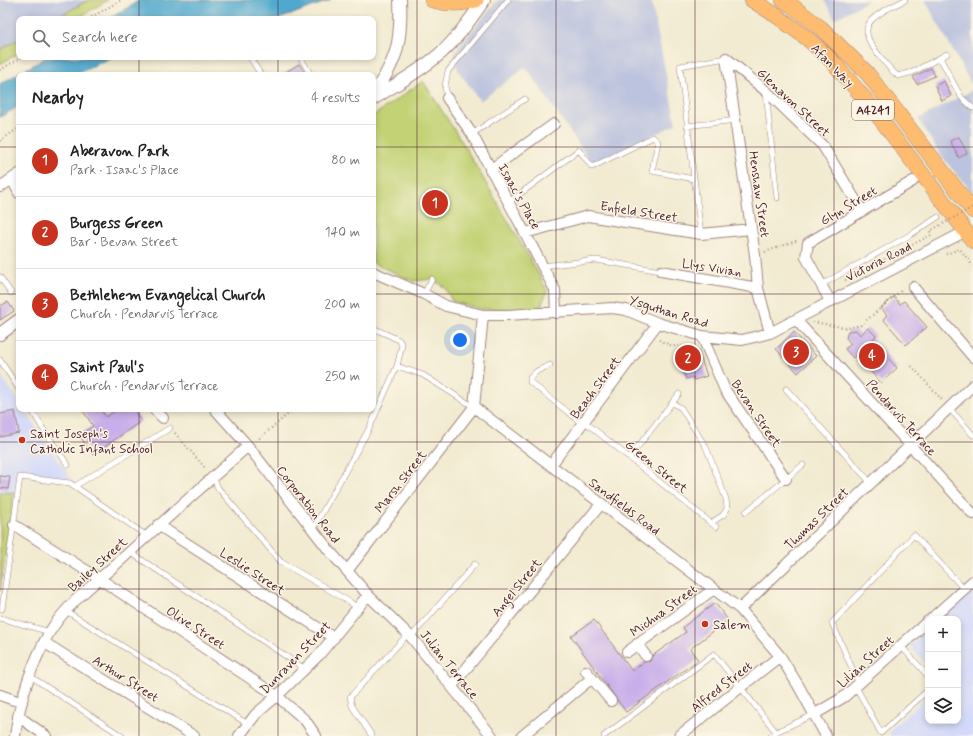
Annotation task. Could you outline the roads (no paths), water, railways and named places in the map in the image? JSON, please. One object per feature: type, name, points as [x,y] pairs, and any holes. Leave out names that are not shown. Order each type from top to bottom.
[{"type":"main road","points":[[432,0],[454,4],[468,3],[476,0]]},
{"type":"main road","name":"Afan Way","points":[[752,0],[808,39],[831,60],[866,100],[971,233]]},
{"type":"main road","name":"Afan Way","points":[[783,0],[821,28],[867,73],[973,211]]},
{"type":"street","points":[[376,90],[395,58],[400,28],[400,0]]},
{"type":"street","points":[[376,97],[443,52],[484,0]]},
{"type":"street","name":"Glenavon Street","points":[[726,58],[766,91],[823,146],[862,211]]},
{"type":"street","name":"Henshaw Street","points":[[726,58],[756,255],[758,288],[770,333]]},
{"type":"street","name":"Isaac's Place","points":[[447,98],[472,134],[542,266],[554,290],[556,313]]},
{"type":"street","points":[[490,170],[554,124]]},
{"type":"street","points":[[0,187],[15,177]]},
{"type":"street","name":"Glyn Street","points":[[821,285],[806,257],[808,243],[913,181]]},
{"type":"street","name":"Enfield Street","points":[[525,233],[588,216],[701,234],[751,229]]},
{"type":"street","name":"Victoria Road","points":[[796,320],[929,250],[971,233]]},
{"type":"street","name":"Llys Vivian","points":[[660,271],[758,288]]},
{"type":"street","name":"Ysguthan Road","points":[[376,273],[424,294],[446,306],[483,315],[556,313],[612,308],[626,310],[658,323],[702,336],[742,340],[770,333],[796,320]]},
{"type":"street","points":[[821,285],[830,301]]},
{"type":"street","points":[[913,287],[973,357]]},
{"type":"street","points":[[474,408],[483,315]]},
{"type":"street","name":"Pendarvis Terrace","points":[[796,320],[973,514]]},
{"type":"street","points":[[0,334],[16,322]]},
{"type":"street","name":"Beach Street","points":[[551,465],[658,323]]},
{"type":"street","points":[[0,338],[16,332]]},
{"type":"street","name":"Bevan Street","points":[[702,336],[725,390],[786,479]]},
{"type":"street","name":"Thomas Street","points":[[740,609],[973,385]]},
{"type":"street","name":"Sandfields Road","points":[[474,408],[740,609],[780,656],[815,714],[826,736]]},
{"type":"street","name":"Marsh Street","points":[[347,571],[474,408]]},
{"type":"street","points":[[152,412],[163,418]]},
{"type":"street","name":"Corporation Road","points":[[218,412],[248,446],[314,529],[328,549],[368,595],[386,612]]},
{"type":"street","name":"Bailey Street","points":[[15,736],[18,716],[30,676],[50,632],[66,611],[158,525],[248,446]]},
{"type":"street","name":"Angel Street","points":[[452,686],[600,504]]},
{"type":"street","name":"Olive Street","points":[[14,525],[100,579],[277,696],[305,720],[316,736]]},
{"type":"street","name":"Leslie Street","points":[[158,525],[334,638]]},
{"type":"street","points":[[934,616],[973,581]]},
{"type":"street","name":"Michna Street","points":[[626,652],[714,589]]},
{"type":"street","name":"Dunraven Street","points":[[239,736],[256,714],[305,669],[334,638],[368,595]]},
{"type":"street","name":"Julian Terrace","points":[[386,612],[410,636],[492,736]]},
{"type":"street","name":"Lilian Street","points":[[815,714],[844,697],[925,624]]},
{"type":"street","name":"Arthur Street","points":[[45,643],[194,736]]},
{"type":"street","points":[[637,644],[646,656]]},
{"type":"street","name":"Alfred Street","points":[[679,736],[780,656]]},
{"type":"street","points":[[522,736],[589,675],[611,701]]},
{"type":"street","points":[[0,695],[22,702]]},
{"type":"street","points":[[18,716],[46,736]]},
{"type":"lane","points":[[447,98],[445,86],[448,71],[508,0]]},
{"type":"lane","points":[[905,0],[874,17],[869,24],[867,33],[869,41],[891,70],[898,76],[913,72],[947,54]]},
{"type":"lane","points":[[701,234],[680,66],[726,58]]},
{"type":"lane","points":[[940,58],[960,97],[973,108]]},
{"type":"lane","points":[[253,60],[259,72]]},
{"type":"lane","points":[[302,60],[309,72]]},
{"type":"lane","points":[[766,91],[777,198]]},
{"type":"lane","points":[[472,134],[525,99]]},
{"type":"lane","points":[[687,126],[736,120]]},
{"type":"lane","points":[[509,202],[579,150],[592,167],[653,137],[658,142],[652,171],[694,179]]},
{"type":"lane","points":[[821,285],[910,236],[938,217]]},
{"type":"lane","points":[[542,266],[596,260],[660,271]]},
{"type":"lane","points":[[0,277],[11,293]]},
{"type":"lane","points":[[424,294],[432,279]]},
{"type":"lane","points":[[314,529],[369,429],[397,366],[402,345],[399,340],[376,329]]},
{"type":"lane","points":[[0,360],[16,384]]},
{"type":"lane","name":"Green Street","points":[[550,365],[537,371],[530,378],[530,382],[716,527]]},
{"type":"lane","points":[[397,366],[423,375],[474,408]]},
{"type":"lane","points":[[786,389],[870,483]]},
{"type":"lane","points":[[629,458],[679,394]]},
{"type":"lane","points":[[673,403],[681,408],[706,447],[726,499],[727,509],[723,515],[712,524]]},
{"type":"lane","points":[[949,408],[973,435]]},
{"type":"lane","points":[[33,412],[68,465]]},
{"type":"lane","points":[[75,486],[170,428]]},
{"type":"lane","points":[[746,512],[803,465]]},
{"type":"lane","points":[[2,609],[20,476],[70,483],[147,536]]},
{"type":"lane","points":[[213,477],[218,488],[281,562],[350,602],[357,608]]},
{"type":"lane","points":[[925,693],[882,734],[858,685],[832,623],[914,535],[964,589]]},
{"type":"lane","points":[[130,552],[305,669]]},
{"type":"lane","points":[[372,736],[352,706],[350,697],[410,636],[475,564]]},
{"type":"lane","points":[[66,611],[248,724]]},
{"type":"lane","points":[[0,618],[50,632]]},
{"type":"lane","points":[[901,646],[925,673]]},
{"type":"lane","points":[[604,736],[714,654],[739,688],[776,732]]},
{"type":"lane","points":[[30,676],[122,736]]},
{"type":"lane","points":[[771,736],[776,732],[815,714]]},
{"type":"water","points":[[140,0],[331,0],[287,16],[114,16]]},
{"type":"water","points":[[42,60],[106,60],[81,72],[21,72]]},
{"type":"water","points":[[16,75],[16,108],[0,117],[0,84]]},
{"type":"place","name":"Aberavon Park","points":[[435,203]]},
{"type":"place","name":"Bethlehem Evangelical Church","points":[[796,352]]},
{"type":"place","name":"Saint Paul's","points":[[872,356]]},
{"type":"place","name":"Burgess Green","points":[[688,358]]},
{"type":"place","name":"Saint Joseph's Catholic Infant School","points":[[22,440]]},
{"type":"place","name":"Salem","points":[[705,624]]}]
